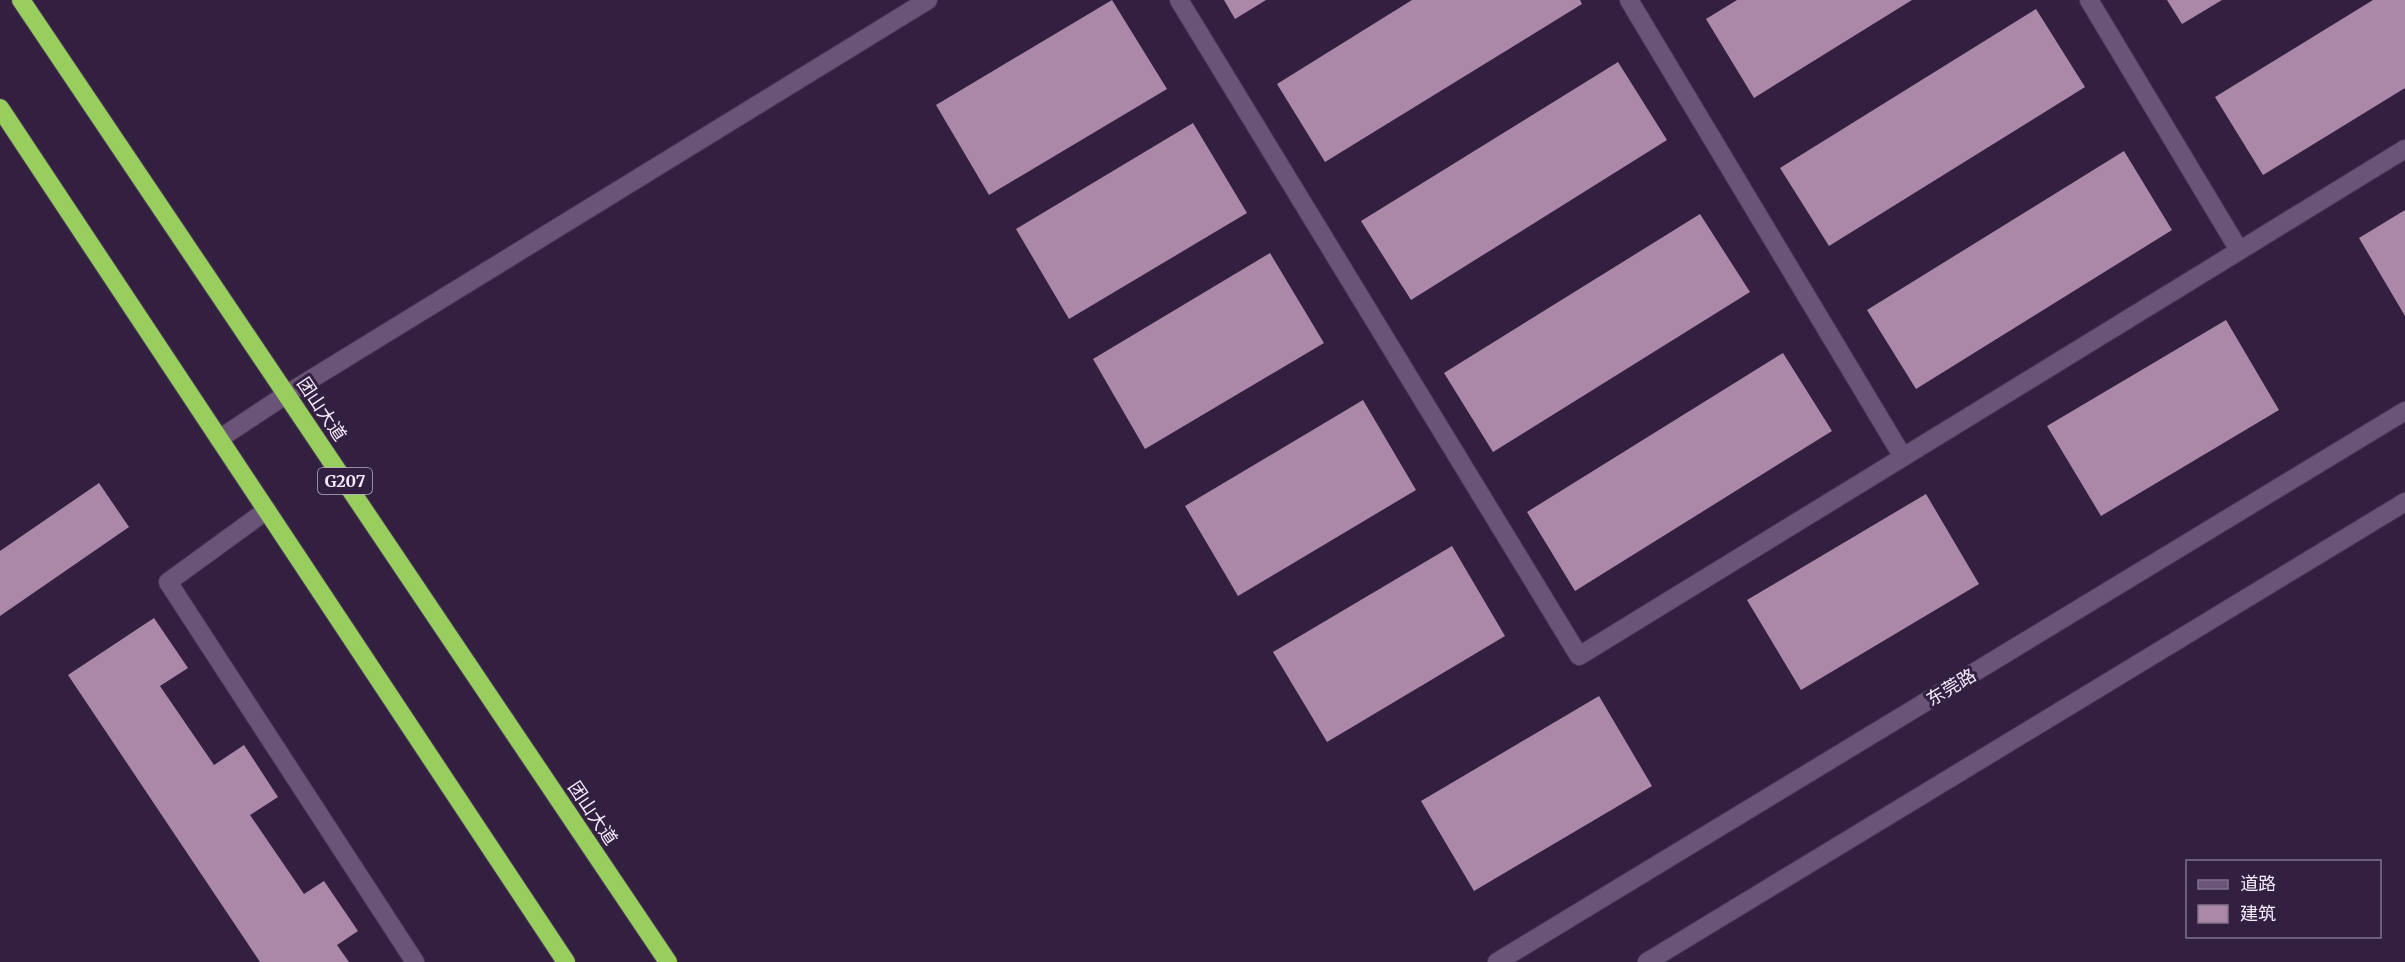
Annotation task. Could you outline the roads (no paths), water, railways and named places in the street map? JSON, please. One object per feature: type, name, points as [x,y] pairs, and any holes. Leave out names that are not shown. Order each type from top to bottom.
[{"type":"highway","name":"团山大道","points":[[21,0],[668,962]]},
{"type":"highway","points":[[0,108],[566,962]]},
{"type":"street","points":[[219,439],[286,394],[928,0]]},
{"type":"street","points":[[1179,0],[1579,656],[2405,149]]},
{"type":"street","points":[[1629,0],[1903,457]]},
{"type":"street","points":[[2089,0],[2239,250]]},
{"type":"street","name":"东莞路","points":[[1497,962],[2405,411]]},
{"type":"street","points":[[1647,962],[2405,502]]},
{"type":"street","points":[[267,510],[168,582],[415,962]]}]
